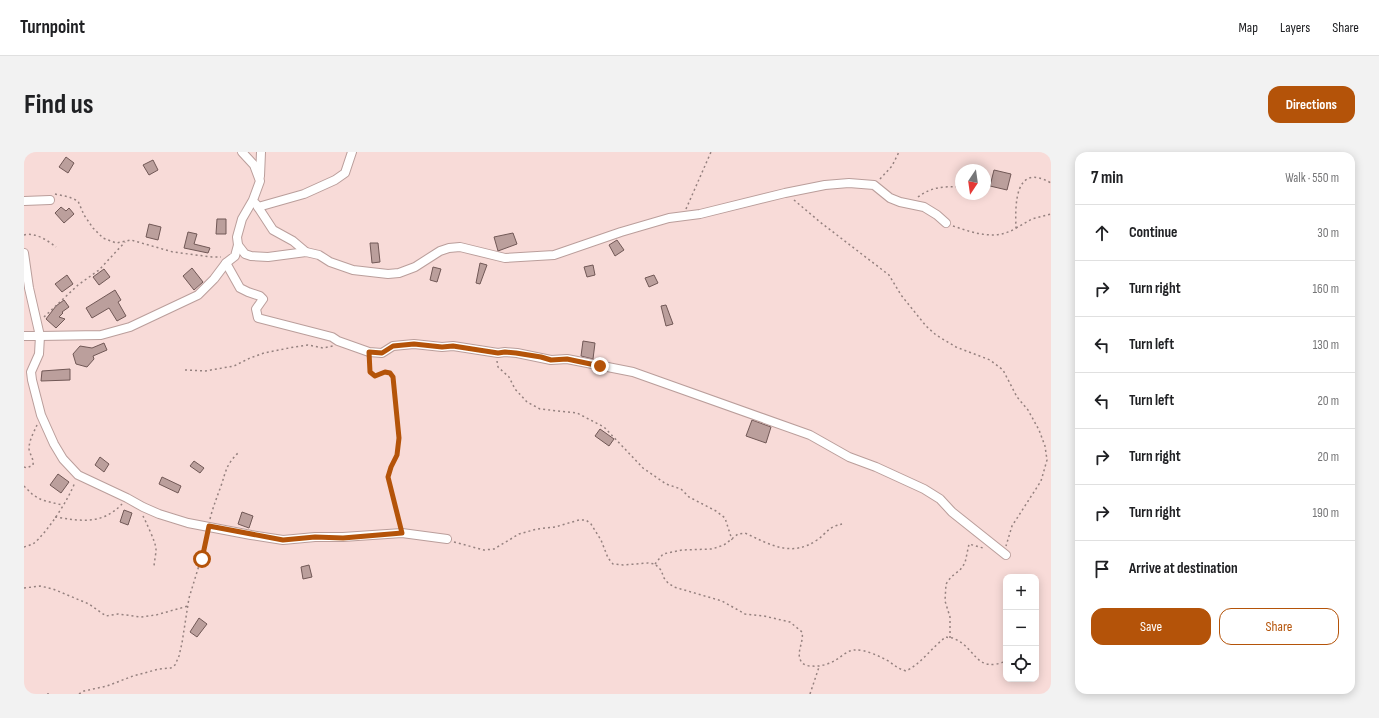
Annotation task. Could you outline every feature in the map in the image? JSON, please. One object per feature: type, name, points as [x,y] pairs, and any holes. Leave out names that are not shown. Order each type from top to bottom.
[{"type":"street","points":[[242,152],[254,165],[260,181]]},
{"type":"street","points":[[24,336],[101,334],[130,327],[198,295],[214,279],[226,263],[235,256],[242,219],[255,203],[260,181],[261,152]]},
{"type":"street","points":[[255,203],[304,194],[335,180],[345,173],[352,152]]},
{"type":"street","points":[[238,245],[245,254],[251,256],[268,257],[306,252],[319,255],[330,262],[353,270],[388,274],[400,273],[415,267],[440,251],[449,248],[460,247],[505,258],[554,255],[669,218],[700,214],[785,193],[825,185],[849,183],[874,185],[890,198],[924,207],[946,223]]},
{"type":"street","points":[[24,201],[51,197]]},
{"type":"street","points":[[255,203],[273,230],[293,241],[306,252]]},
{"type":"street","points":[[24,253],[29,288],[40,336],[40,348],[31,372],[41,415],[54,444],[63,459],[78,475],[143,507],[188,523],[283,540],[315,537],[343,538],[402,533],[447,539]]},
{"type":"street","points":[[226,263],[240,288],[260,296],[263,299],[256,309],[258,318],[332,337],[369,352],[382,353],[393,346],[414,344],[442,347],[453,346],[498,353],[511,352],[551,360],[567,359],[633,372],[810,435],[849,457],[876,467],[924,489],[940,499],[952,512],[1006,554]]},
{"type":"path","points":[[682,216],[711,152]]},
{"type":"path","points":[[874,185],[892,166],[899,152]]},
{"type":"path","points":[[1016,228],[1015,211],[1017,194],[1020,185],[1027,179],[1033,177],[1046,180],[1051,183]]},
{"type":"path","points":[[909,204],[930,189],[955,187]]},
{"type":"path","points":[[785,193],[820,222],[890,275],[902,295],[926,326],[936,336],[956,347],[990,360],[1003,370],[1018,397],[1028,410],[1039,430],[1045,446],[1047,460],[1037,490],[1021,510],[1012,526],[1006,545],[1006,554]]},
{"type":"path","points":[[51,197],[69,197],[78,201],[84,215],[93,228],[103,238],[116,243],[131,240],[173,252],[212,257],[235,256]]},
{"type":"path","points":[[946,223],[965,230],[990,236],[1010,232],[1032,219],[1051,214]]},
{"type":"path","points":[[24,235],[30,233],[50,242],[56,247]]},
{"type":"path","points":[[42,323],[44,316],[78,285],[99,270],[124,242]]},
{"type":"path","points":[[184,370],[205,371],[234,366],[250,358],[280,350],[308,345],[323,348],[331,347],[342,342]]},
{"type":"path","points":[[369,352],[370,372],[375,376],[385,372],[390,373],[394,382],[399,438],[397,455],[388,477],[402,533]]},
{"type":"path","points":[[498,353],[498,367],[509,377],[515,389],[527,402],[540,409],[577,413],[604,427],[643,468],[666,484],[681,489],[689,497],[716,511],[725,518],[732,540]]},
{"type":"path","points":[[24,467],[30,467],[33,465],[29,450],[30,442],[41,415]]},
{"type":"path","points":[[79,694],[84,691],[107,686],[133,676],[159,669],[171,668],[175,665],[179,656],[188,606],[202,559],[215,499],[228,464],[238,453]]},
{"type":"path","points":[[24,547],[32,545],[46,532],[73,489],[78,475]]},
{"type":"path","points":[[24,486],[32,495],[42,500],[63,506]]},
{"type":"path","points":[[55,517],[84,521],[92,520],[115,512],[127,498]]},
{"type":"path","points":[[143,507],[143,516],[156,543],[154,568]]},
{"type":"path","points":[[447,539],[484,550],[494,549],[519,534],[537,529],[555,527],[579,520],[586,520],[591,524],[601,540],[608,558],[613,564],[655,564],[661,570],[668,583],[674,587],[722,601],[745,614],[764,616],[790,622],[802,632],[804,638],[799,654],[806,666],[819,667],[834,662],[849,651],[855,650],[864,651],[889,661],[900,670],[906,671],[912,668],[946,637],[955,638],[982,663],[993,665],[1003,662]]},
{"type":"path","points":[[655,564],[663,554],[682,550],[712,549],[724,545],[738,534],[745,533],[781,549],[797,549],[809,546],[832,526],[842,524]]},
{"type":"path","points":[[950,638],[950,617],[945,601],[946,584],[965,563],[969,544],[983,548]]},
{"type":"path","points":[[24,588],[40,586],[53,589],[89,604],[106,616],[118,614],[141,617],[156,615],[188,606]]},
{"type":"path","points":[[810,694],[819,667]]},
{"type":"building","points":[[66,157],[74,163],[68,173],[59,167]]},
{"type":"building","points":[[153,160],[158,170],[149,175],[143,165]]},
{"type":"building","points":[[994,170],[1011,174],[1007,190],[991,186]]},
{"type":"building","points":[[61,207],[66,211],[69,208],[74,214],[64,223],[55,213]]},
{"type":"building","points":[[217,219],[226,219],[226,234],[216,234]]},
{"type":"building","points":[[149,224],[161,227],[158,240],[146,237]]},
{"type":"building","points":[[188,232],[197,234],[194,244],[210,248],[208,253],[184,248]]},
{"type":"building","points":[[513,233],[517,244],[498,251],[494,237]]},
{"type":"building","points":[[617,240],[624,250],[615,256],[609,245]]},
{"type":"building","points":[[370,243],[378,243],[380,262],[372,263]]},
{"type":"building","points":[[480,263],[487,265],[480,284],[476,283]]},
{"type":"building","points":[[593,265],[595,275],[587,277],[584,267]]},
{"type":"building","points":[[433,267],[441,269],[437,282],[430,280]]},
{"type":"building","points":[[192,268],[203,282],[194,290],[183,276]]},
{"type":"building","points":[[104,269],[110,277],[99,285],[93,277]]},
{"type":"building","points":[[67,275],[73,284],[62,292],[55,284]]},
{"type":"building","points":[[654,275],[658,283],[649,287],[645,278]]},
{"type":"building","points":[[115,290],[121,300],[118,302],[126,316],[117,321],[109,308],[92,318],[86,308]]},
{"type":"building","points":[[64,300],[69,307],[62,312],[63,313],[59,317],[65,319],[56,328],[46,319],[56,306]]},
{"type":"building","points":[[666,305],[673,324],[666,326],[661,306]]},
{"type":"building","points":[[583,341],[595,343],[593,359],[581,356]]},
{"type":"building","points":[[104,343],[107,350],[93,356],[94,359],[87,367],[76,364],[73,354],[80,346],[92,348]]},
{"type":"building","points":[[70,369],[70,380],[41,381],[42,371]]},
{"type":"building","points":[[752,420],[771,427],[766,443],[746,436]]},
{"type":"building","points":[[600,429],[614,439],[609,446],[595,436]]},
{"type":"building","points":[[100,457],[109,464],[104,472],[95,465]]},
{"type":"building","points":[[194,461],[204,468],[200,473],[190,466]]},
{"type":"building","points":[[58,474],[69,482],[61,493],[50,485]]},
{"type":"building","points":[[162,477],[181,486],[178,493],[159,484]]},
{"type":"building","points":[[124,510],[132,513],[128,525],[120,522]]},
{"type":"building","points":[[242,512],[253,516],[249,528],[238,524]]},
{"type":"building","points":[[309,565],[312,577],[303,579],[301,567]]},
{"type":"building","points":[[199,618],[207,624],[197,637],[190,632]]},
{"type":"route","points":[[202,559],[209,526],[283,540],[315,537],[343,538],[402,533],[390,490],[388,477],[397,455],[399,438],[395,387],[393,377],[390,373],[385,372],[375,376],[370,372],[369,352],[382,353],[393,346],[401,344],[432,345],[442,347],[453,346],[498,353],[516,353],[551,360],[567,359],[600,366]]}]
